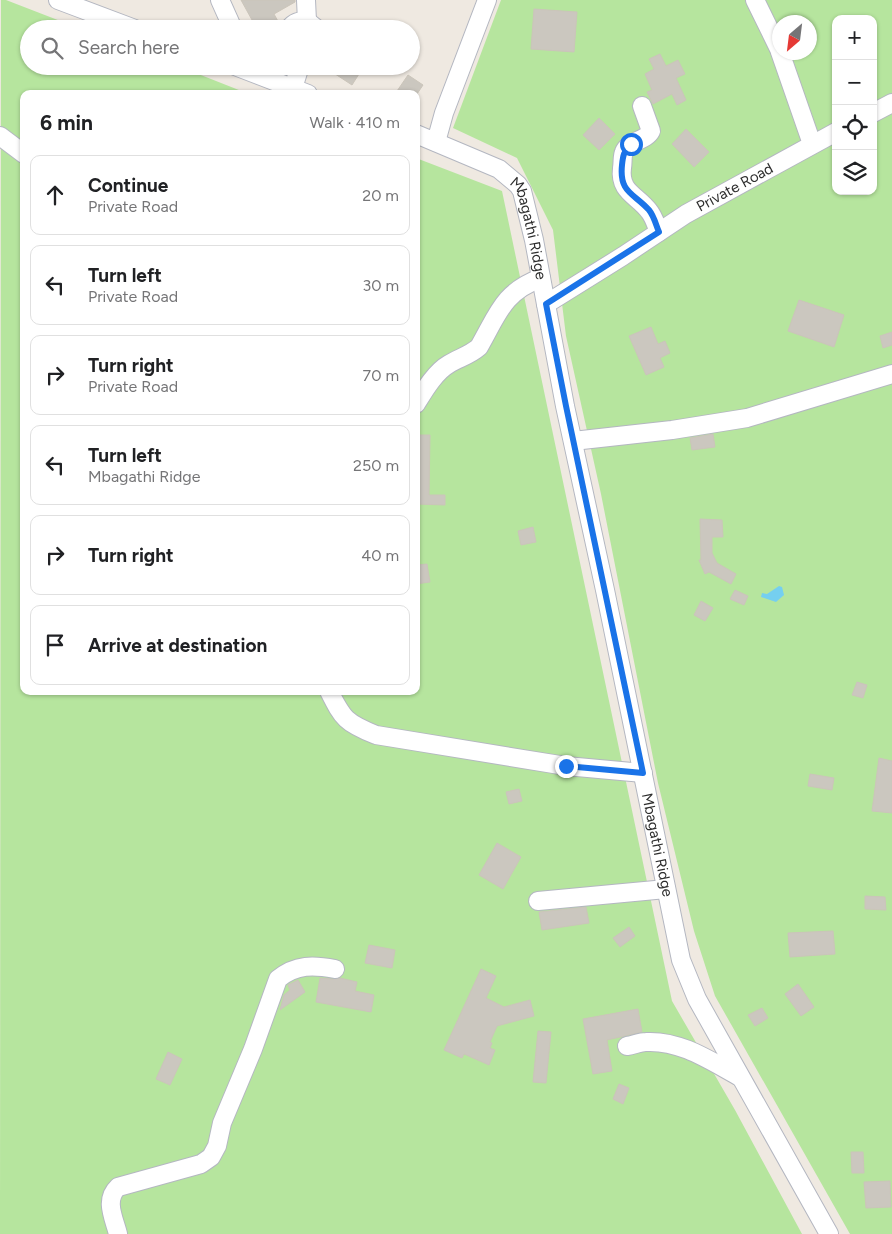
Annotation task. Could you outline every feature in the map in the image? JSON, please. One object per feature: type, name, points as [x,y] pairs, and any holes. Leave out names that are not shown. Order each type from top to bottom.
[{"type":"street","points":[[58,0],[111,20]]},
{"type":"street","points":[[220,0],[230,20]]},
{"type":"street","points":[[306,0],[311,20]]},
{"type":"street","points":[[436,142],[444,113],[487,0]]},
{"type":"street","points":[[755,0],[772,35]]},
{"type":"street","points":[[783,60],[812,144]]},
{"type":"street","points":[[258,75],[297,90]]},
{"type":"street","points":[[300,75],[300,90]]},
{"type":"street","points":[[877,111],[892,103]]},
{"type":"street","points":[[642,106],[651,131],[649,135],[631,144],[624,151],[621,176],[623,184],[649,210],[659,232]]},
{"type":"street","name":"Private Road","points":[[546,304],[686,214],[832,134]]},
{"type":"street","points":[[0,136],[20,151]]},
{"type":"street","name":"Mbagathi Ridge","points":[[420,136],[499,169],[518,185],[525,202],[681,960],[697,999],[830,1234]]},
{"type":"street","points":[[420,398],[446,365],[475,351],[479,347],[499,310],[514,292],[526,284],[541,278]]},
{"type":"street","points":[[573,441],[672,430],[747,418],[892,374]]},
{"type":"street","points":[[331,695],[341,714],[355,727],[376,735],[566,766],[643,773]]},
{"type":"street","points":[[538,901],[666,888]]},
{"type":"street","points":[[118,1234],[110,1206],[111,1196],[118,1187],[201,1164],[211,1157],[217,1146],[222,1123],[278,979],[285,973],[298,967],[316,965],[336,969]]},
{"type":"street","points":[[627,1046],[645,1042],[662,1042],[676,1045],[741,1078]]},
{"type":"green space","points":[[1,0],[6,0],[58,20],[20,20],[20,75],[201,75],[239,90],[20,90],[20,695],[420,695],[420,160],[502,191],[672,1001],[735,1110],[802,1234],[0,1234]]},
{"type":"green space","points":[[501,0],[892,0],[892,1234],[850,1234],[715,996],[694,931],[658,783],[601,494],[566,336],[553,230],[517,158],[453,128]]},
{"type":"water","points":[[779,586],[782,587],[784,595],[776,602],[761,597],[762,593],[767,594]]},
{"type":"building","points":[[241,0],[295,0],[295,2],[274,14],[277,20],[252,20]]},
{"type":"building","points":[[534,9],[577,12],[574,52],[531,49]]},
{"type":"building","points":[[660,54],[666,66],[678,60],[685,74],[676,78],[686,100],[677,105],[672,94],[653,104],[647,92],[652,90],[645,74],[654,69],[649,59]]},
{"type":"building","points":[[337,75],[358,75],[352,85]]},
{"type":"building","points":[[408,75],[423,85],[420,90],[398,90]]},
{"type":"building","points":[[599,118],[615,134],[599,150],[583,135]]},
{"type":"building","points":[[686,129],[709,152],[694,167],[672,144]]},
{"type":"building","points":[[799,300],[844,315],[834,347],[788,331]]},
{"type":"building","points":[[651,327],[658,344],[665,341],[670,353],[660,358],[664,367],[646,375],[629,336]]},
{"type":"building","points":[[892,332],[892,345],[883,348],[880,336]]},
{"type":"building","points":[[713,434],[715,447],[692,450],[690,438]]},
{"type":"building","points":[[420,435],[430,435],[429,495],[445,495],[445,505],[420,504]]},
{"type":"building","points":[[700,519],[722,520],[723,537],[712,537],[712,553],[717,563],[736,574],[731,584],[709,572],[705,574],[699,560],[701,560]]},
{"type":"building","points":[[533,527],[536,542],[521,545],[518,531]]},
{"type":"building","points":[[427,564],[430,582],[420,583],[420,565]]},
{"type":"building","points":[[735,590],[748,596],[744,605],[730,599]]},
{"type":"building","points":[[701,601],[713,608],[705,621],[694,615]]},
{"type":"building","points":[[857,682],[867,685],[863,698],[852,695]]},
{"type":"building","points":[[879,758],[892,761],[892,813],[872,811]]},
{"type":"building","points":[[810,774],[834,778],[832,790],[808,786]]},
{"type":"building","points":[[519,789],[522,801],[509,804],[506,792]]},
{"type":"building","points":[[497,843],[521,857],[503,889],[479,875]]},
{"type":"building","points":[[865,896],[885,897],[886,910],[865,909]]},
{"type":"building","points":[[586,907],[589,923],[542,930],[539,912]]},
{"type":"building","points":[[629,927],[635,936],[620,947],[613,938]]},
{"type":"building","points":[[833,931],[835,954],[790,957],[788,933]]},
{"type":"building","points":[[369,945],[395,950],[392,968],[365,963]]},
{"type":"building","points":[[481,969],[496,976],[486,998],[504,1007],[530,1000],[534,1016],[497,1026],[490,1042],[492,1043],[490,1048],[495,1050],[489,1065],[464,1054],[462,1058],[444,1050]]},
{"type":"building","points":[[320,978],[340,978],[357,982],[355,991],[374,995],[371,1012],[316,1002]]},
{"type":"building","points":[[298,980],[305,992],[280,1010],[284,995],[290,990],[288,985]]},
{"type":"building","points":[[798,984],[814,1007],[801,1016],[785,994]]},
{"type":"building","points":[[762,1008],[768,1018],[755,1026],[748,1015]]},
{"type":"building","points":[[638,1009],[642,1032],[607,1040],[612,1071],[593,1074],[583,1019]]},
{"type":"building","points":[[538,1031],[551,1032],[546,1083],[533,1082]]},
{"type":"building","points":[[168,1052],[182,1059],[170,1085],[156,1079]]},
{"type":"building","points":[[619,1084],[629,1088],[623,1104],[613,1099]]},
{"type":"building","points":[[851,1152],[863,1152],[864,1173],[852,1173]]},
{"type":"building","points":[[890,1181],[891,1207],[866,1208],[864,1182]]},
{"type":"route","points":[[566,766],[643,773],[546,304],[659,232],[649,210],[623,184],[621,176],[624,151],[631,144]]}]
